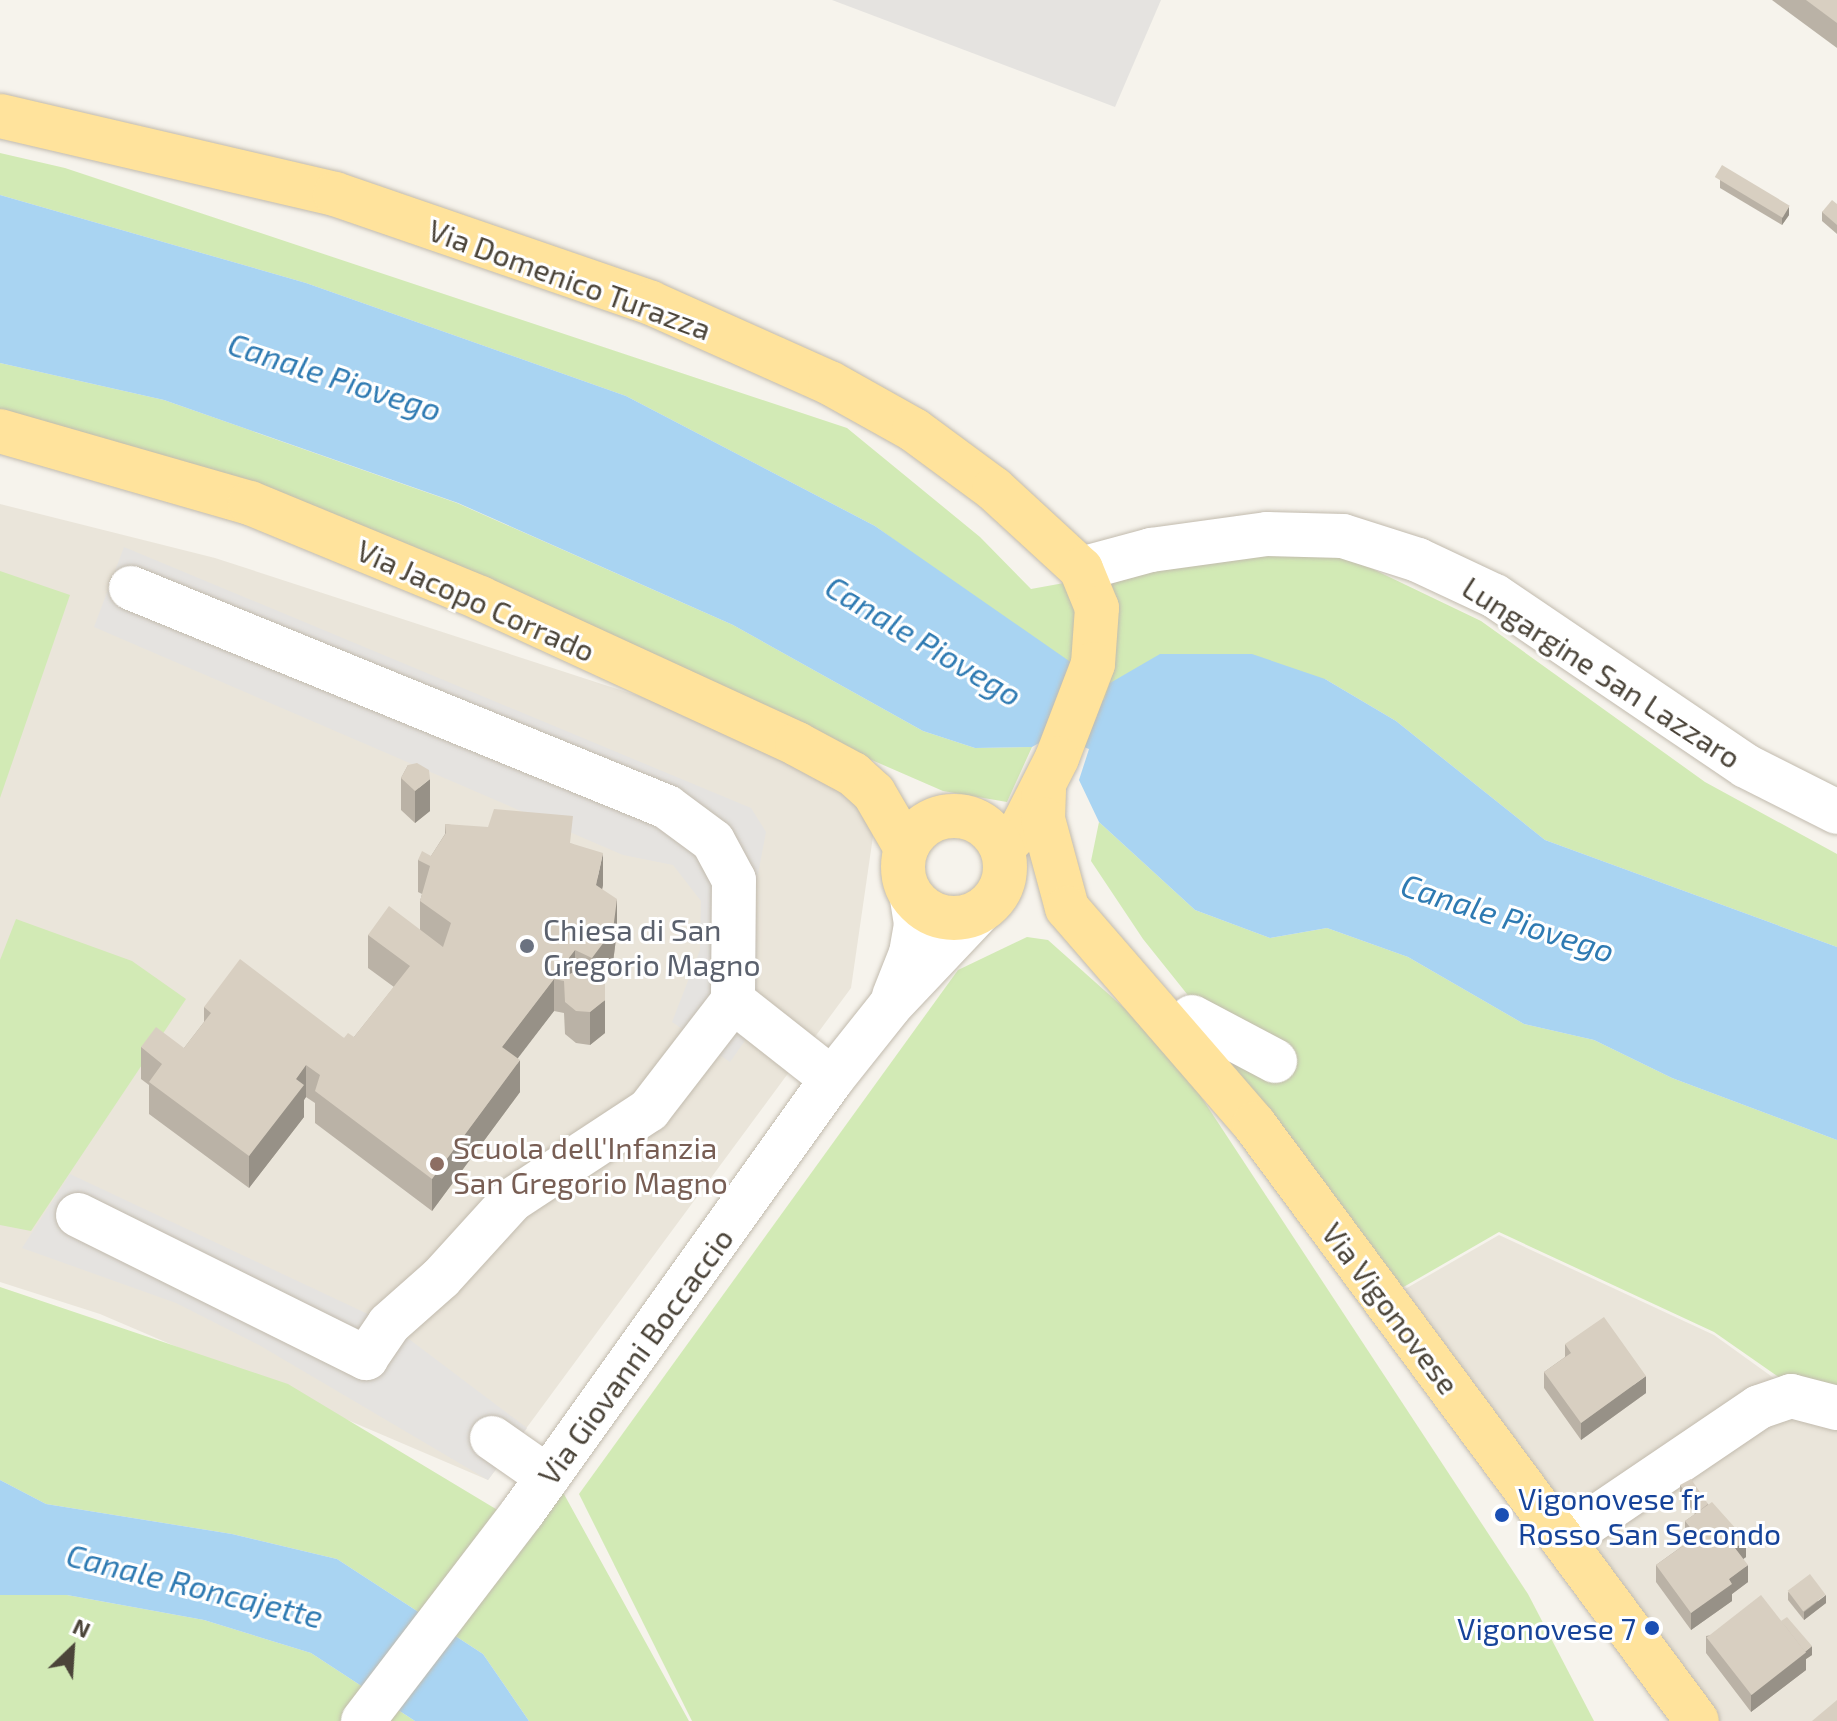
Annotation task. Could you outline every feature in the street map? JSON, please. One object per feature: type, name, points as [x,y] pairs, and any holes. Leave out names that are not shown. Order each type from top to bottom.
[{"type":"main road","name":"Via Domenico Turazza","points":[[0,116],[335,194],[651,303],[830,383],[914,430],[994,489],[1081,569]]},
{"type":"main road","name":"Via Jacopo Corrado","points":[[0,431],[250,503],[480,598],[797,744],[853,774],[874,793],[906,848]]},
{"type":"main road","points":[[1003,852],[1021,829],[1050,774],[1093,664],[1097,608],[1081,569]]},
{"type":"main road","points":[[980,911],[997,895],[1005,876],[1003,852],[983,825],[954,816],[925,824],[906,848],[902,874],[912,898],[943,916],[980,911],[1064,896],[1043,819],[1050,774]]},
{"type":"main road","name":"Via Vigonovese","points":[[1003,852],[1064,896],[1254,1124],[1697,1721]]},
{"type":"street","name":"Lungargine San Lazzaro","points":[[1081,569],[1151,550],[1267,534],[1343,536],[1418,560],[1495,596],[1746,766],[1837,812]]},
{"type":"street","points":[[78,1215],[366,1358],[389,1324],[441,1278],[512,1200],[649,1110],[733,1001],[734,880],[713,841],[667,807],[131,588]]},
{"type":"street","name":"Via Giovanni Boccaccio","points":[[890,1006],[911,953],[916,924],[912,898]]},
{"type":"street","name":"Via Giovanni Boccaccio","points":[[363,1721],[548,1477],[832,1079],[890,1006],[980,911]]},
{"type":"street","points":[[733,1001],[832,1079]]},
{"type":"street","points":[[1192,1017],[1265,1056]]},
{"type":"street","points":[[1564,1539],[1759,1407],[1791,1396],[1837,1408]]},
{"type":"street","points":[[492,1438],[548,1477]]},
{"type":"shaded area","points":[[832,0],[1161,0],[1115,107]]},
{"type":"shaded area","points":[[0,504],[215,558],[694,714],[880,788],[851,988],[488,1480],[100,1314],[0,1282]]},
{"type":"shaded area","points":[[124,547],[751,808],[766,832],[755,890],[758,1022],[730,1062],[672,1022],[700,950],[701,901],[673,865],[623,855],[94,627]]},
{"type":"shaded area","points":[[70,1174],[389,1324],[527,1428],[488,1480],[259,1345],[176,1303],[22,1248]]},
{"type":"shaded area","points":[[1499,1235],[1714,1335],[1793,1392],[1837,1409],[1837,1721],[1694,1721],[1379,1304]]},
{"type":"green space","points":[[0,153],[65,168],[847,428],[980,537],[1031,589],[1185,561],[1331,549],[1481,621],[1705,782],[1837,854],[1837,947],[1545,840],[1396,721],[1325,679],[1111,683],[1104,700],[1063,680],[969,594],[875,526],[626,396],[306,283],[0,195]]},
{"type":"green space","points":[[0,363],[164,400],[457,503],[733,625],[923,731],[975,748],[1032,747],[1007,802],[943,791],[704,687],[0,420]]},
{"type":"green space","points":[[0,571],[70,595],[0,798]]},
{"type":"green space","points":[[1099,822],[1195,910],[1270,938],[1327,928],[1408,957],[1524,1024],[1594,1040],[1672,1078],[1837,1140],[1837,1403],[1793,1387],[1714,1332],[1499,1232],[1374,1304],[1203,1014],[1143,939],[1091,861]]},
{"type":"green space","points":[[16,919],[132,961],[186,999],[31,1231],[0,1225],[0,960]]},
{"type":"green space","points":[[1027,937],[1048,940],[1169,1048],[1528,1594],[1594,1721],[692,1721],[579,1494],[958,970]]},
{"type":"green space","points":[[0,1287],[288,1384],[519,1523],[554,1476],[689,1721],[529,1721],[483,1654],[337,1559],[232,1534],[46,1504],[0,1480]]},
{"type":"green space","points":[[0,1595],[67,1595],[204,1620],[311,1653],[415,1721],[0,1721]]},
{"type":"water","name":"Canale Piovego","points":[[0,195],[306,283],[626,396],[875,526],[1072,663],[1064,680],[1104,700],[1110,683],[1160,654],[1252,654],[1325,679],[1396,721],[1545,840],[1837,947],[1837,1140],[1672,1078],[1594,1040],[1524,1024],[1408,957],[1327,928],[1270,938],[1195,910],[1099,822],[1079,780],[1089,749],[1053,735],[1032,747],[975,748],[923,731],[733,625],[458,503],[164,400],[0,363]]},
{"type":"water","name":"Canale Roncajette","points":[[0,1480],[46,1504],[232,1534],[337,1559],[483,1654],[529,1721],[415,1721],[311,1653],[204,1620],[67,1595],[0,1595]]},
{"type":"building","points":[[1806,0],[1837,0],[1837,23]]},
{"type":"building","points":[[1722,165],[1790,206],[1783,218],[1715,177]]},
{"type":"building","points":[[1832,200],[1837,204],[1837,225],[1822,212]]},
{"type":"building","points":[[417,763],[429,770],[430,779],[415,791],[401,778],[408,765]]},
{"type":"building","points":[[494,809],[573,816],[570,843],[603,853],[596,885],[617,899],[613,930],[592,958],[575,950],[561,968],[568,975],[581,968],[595,970],[605,980],[605,1000],[590,1012],[576,1011],[565,1002],[564,981],[554,979],[502,1047],[520,1060],[432,1179],[315,1091],[320,1075],[306,1065],[296,1079],[304,1085],[249,1156],[149,1082],[162,1064],[141,1047],[156,1027],[184,1048],[211,1013],[204,1007],[240,959],[344,1038],[348,1033],[354,1037],[410,966],[368,935],[389,906],[443,947],[451,923],[420,901],[430,866],[418,860],[422,851],[431,856],[446,833],[445,824],[488,827]]},
{"type":"building","points":[[1604,1317],[1646,1376],[1581,1423],[1544,1372],[1571,1353],[1565,1344]]},
{"type":"building","points":[[1691,1479],[1708,1504],[1699,1511],[1680,1485]]},
{"type":"building","points":[[1712,1502],[1746,1540],[1735,1548],[1748,1565],[1729,1579],[1732,1584],[1691,1613],[1656,1565],[1697,1536],[1685,1521]]},
{"type":"building","points":[[1810,1574],[1826,1595],[1803,1612],[1788,1591]]},
{"type":"building","points":[[1761,1595],[1806,1653],[1752,1695],[1707,1637]]},
{"type":"building","points":[[1787,1617],[1812,1646],[1805,1652],[1781,1621]]},
{"type":"building","points":[[1837,1700],[1837,1721],[1812,1721]]},
{"type":"place","name":"Chiesa di San Gregorio Magno","points":[[527,946]]},
{"type":"place","name":"Scuola dell'Infanzia San Gregorio Magno","points":[[437,1164]]},
{"type":"place","name":"Vigonovese fr Rosso San Secondo","points":[[1502,1515]]},
{"type":"place","name":"Vigonovese 7","points":[[1652,1628]]}]
